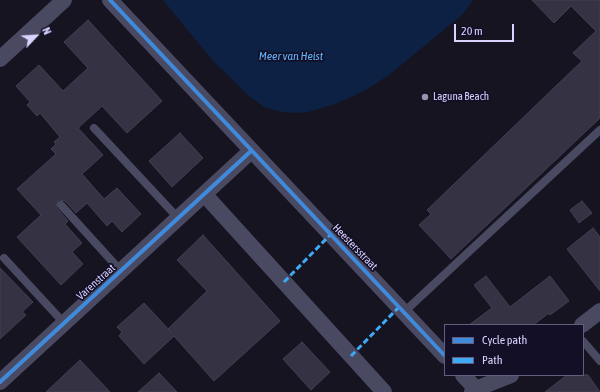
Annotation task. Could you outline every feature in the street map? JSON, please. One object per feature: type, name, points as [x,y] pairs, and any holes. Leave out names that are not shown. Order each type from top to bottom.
[{"type":"street","points":[[0,59],[64,0]]},
{"type":"street","name":"Heestersstraat","points":[[110,0],[444,355]]},
{"type":"street","points":[[251,151],[205,195],[384,392]]},
{"type":"street","name":"Varenstraat","points":[[0,382],[205,195]]},
{"type":"street","points":[[583,324],[600,311]]},
{"type":"street","points":[[464,376],[474,390],[509,376]]},
{"type":"lane","points":[[94,128],[179,219]]},
{"type":"lane","points":[[404,312],[600,130]]},
{"type":"lane","points":[[60,205],[121,271]]},
{"type":"lane","points":[[4,258],[64,323]]},
{"type":"lane","points":[[584,342],[600,361]]},
{"type":"water","name":"Meer van Heist","points":[[163,0],[473,0],[462,15],[389,75],[364,91],[335,104],[308,112],[296,113],[282,112],[264,107],[250,97],[213,61]]},
{"type":"building","points":[[532,0],[600,0],[600,118],[451,259],[419,225],[431,214],[427,210],[582,61],[573,53],[596,31],[571,6],[554,23]]},
{"type":"building","points":[[88,20],[162,101],[127,133],[102,106],[78,128],[103,155],[82,174],[104,199],[117,188],[141,214],[122,232],[112,221],[107,226],[87,203],[76,213],[65,201],[58,201],[56,207],[68,221],[65,224],[82,243],[72,252],[83,264],[61,285],[17,237],[41,215],[17,189],[56,154],[51,149],[56,144],[54,142],[60,137],[40,113],[37,116],[27,105],[30,102],[16,86],[39,65],[63,91],[88,68],[64,42]]},
{"type":"building","points":[[180,133],[203,158],[172,187],[149,161]]},
{"type":"building","points":[[582,201],[592,213],[579,223],[570,210]]},
{"type":"building","points":[[593,228],[600,237],[600,291],[567,249]]},
{"type":"building","points":[[203,235],[280,321],[214,381],[174,336],[144,364],[119,336],[122,332],[117,327],[144,303],[168,329],[207,291],[177,260]]},
{"type":"building","points":[[0,268],[33,302],[22,312],[26,315],[0,339]]},
{"type":"building","points":[[486,276],[510,307],[550,276],[569,301],[534,324],[470,324],[492,308],[474,285]]},
{"type":"building","points":[[302,342],[330,372],[311,390],[283,359]]},
{"type":"building","points":[[80,360],[110,392],[46,392]]},
{"type":"building","points":[[159,373],[177,392],[138,392]]},
{"type":"building","points":[[588,375],[600,392],[545,392],[566,376]]},
{"type":"marked path","points":[[284,282],[330,235]]},
{"type":"marked path","points":[[351,356],[399,307]]},
{"type":"cycle path","points":[[110,0],[444,355]]},
{"type":"cycle path","points":[[0,382],[251,151]]},
{"type":"place","name":"Laguna Beach","points":[[425,97]]}]
